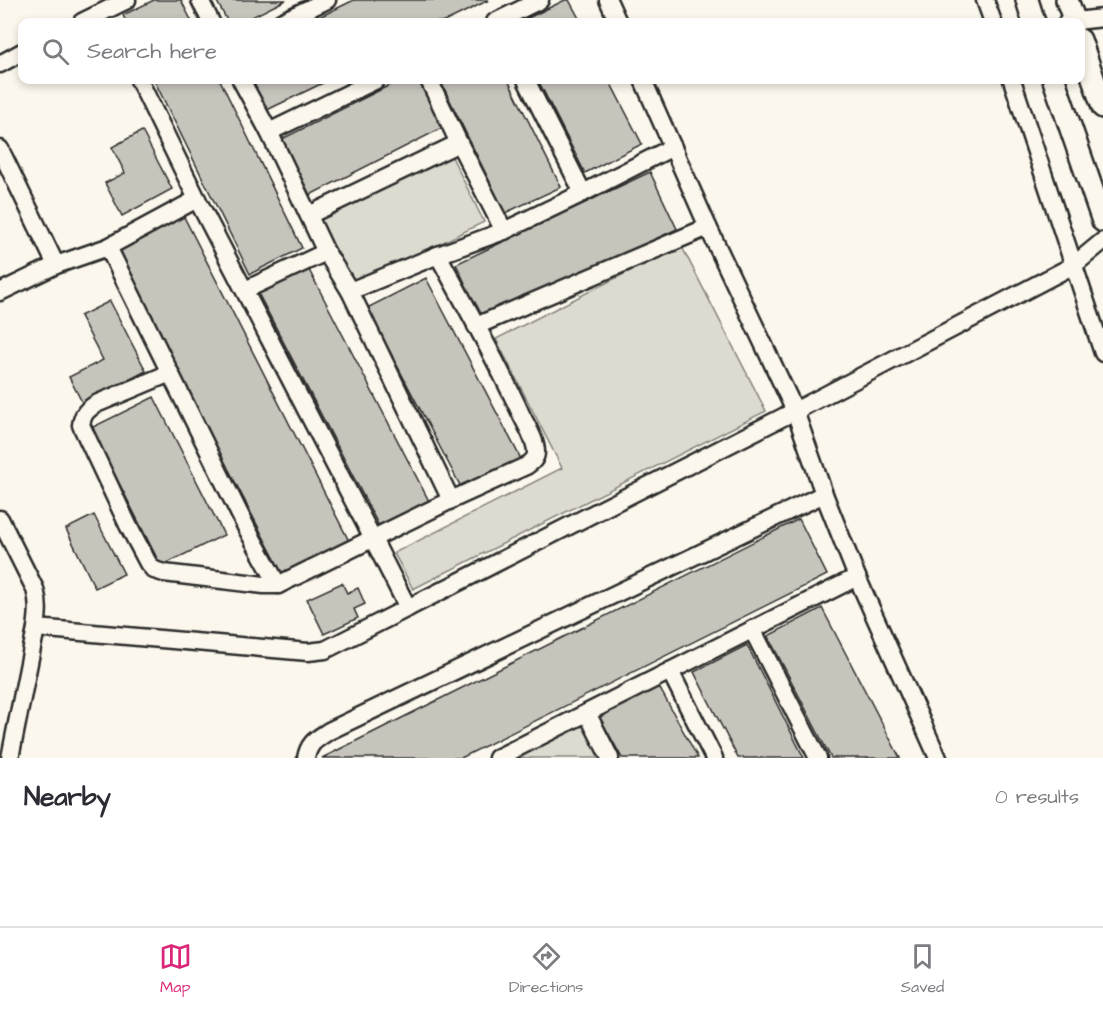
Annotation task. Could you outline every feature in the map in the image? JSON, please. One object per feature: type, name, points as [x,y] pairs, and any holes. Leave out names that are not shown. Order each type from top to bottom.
[{"type":"street","points":[[109,17],[127,0]]},
{"type":"street","points":[[200,0],[209,18]]},
{"type":"street","points":[[289,18],[327,0]]},
{"type":"street","points":[[504,18],[540,0]]},
{"type":"street","points":[[608,0],[616,18]]},
{"type":"street","points":[[985,0],[992,18]]},
{"type":"street","points":[[1027,0],[1033,18]]},
{"type":"street","points":[[1067,0],[1073,18]]},
{"type":"street","points":[[1085,20],[1103,18]]},
{"type":"street","points":[[0,63],[18,54]]},
{"type":"street","points":[[1085,55],[1103,107]]},
{"type":"street","points":[[141,84],[197,199],[408,608]]},
{"type":"street","points":[[243,84],[269,132],[326,252],[350,291],[451,500]]},
{"type":"street","points":[[269,132],[368,84]]},
{"type":"street","points":[[431,84],[504,231]]},
{"type":"street","points":[[528,84],[583,193]]},
{"type":"street","points":[[645,84],[708,227],[795,411],[824,494],[932,756]]},
{"type":"street","points":[[1013,84],[1103,353]]},
{"type":"street","points":[[1055,84],[1103,221]]},
{"type":"street","points":[[309,215],[459,143]]},
{"type":"street","points":[[350,291],[504,231],[673,147]]},
{"type":"street","points":[[0,149],[56,265]]},
{"type":"street","points":[[0,292],[56,265],[108,247],[197,199]]},
{"type":"street","points":[[476,326],[708,227]]},
{"type":"street","points":[[36,628],[308,652],[317,652],[337,645],[795,411],[1074,265],[1103,241]]},
{"type":"street","points":[[108,247],[247,529],[278,585]]},
{"type":"street","points":[[245,290],[326,252]]},
{"type":"street","points":[[170,373],[96,404],[85,411],[82,416],[81,425],[128,525],[154,570],[278,585],[526,466],[534,459],[535,445],[516,402],[438,255]]},
{"type":"street","points":[[306,758],[309,747],[316,739],[330,731],[824,494]]},
{"type":"street","points":[[0,519],[35,589],[38,600],[36,628],[10,758]]},
{"type":"street","points":[[497,758],[857,577]]},
{"type":"street","points":[[752,629],[818,758]]},
{"type":"street","points":[[669,671],[714,758]]},
{"type":"street","points":[[587,713],[610,758]]},
{"type":"shaded area","points":[[450,153],[484,222],[350,288],[316,219]]},
{"type":"shaded area","points":[[681,245],[766,411],[413,589],[394,553],[562,468],[496,339]]},
{"type":"shaded area","points":[[585,723],[602,758],[513,758]]},
{"type":"building","points":[[154,0],[181,0],[190,18],[124,18],[123,15]]},
{"type":"building","points":[[216,0],[286,0],[250,18],[226,18]]},
{"type":"building","points":[[354,0],[489,0],[452,18],[317,18]]},
{"type":"building","points":[[569,0],[579,18],[528,18]]},
{"type":"building","points":[[156,84],[222,84],[302,248],[250,274]]},
{"type":"building","points":[[248,84],[321,84],[263,112]]},
{"type":"building","points":[[392,84],[422,84],[444,127],[310,195],[282,139]]},
{"type":"building","points":[[442,84],[510,84],[561,187],[505,213]]},
{"type":"building","points":[[540,84],[611,84],[642,144],[585,173]]},
{"type":"building","points":[[142,131],[172,189],[122,216],[105,183],[125,173],[112,147]]},
{"type":"building","points":[[650,172],[677,229],[483,321],[456,264]]},
{"type":"building","points":[[181,211],[351,545],[285,579],[114,247]]},
{"type":"building","points":[[308,268],[431,505],[381,530],[258,293]]},
{"type":"building","points":[[426,278],[521,459],[462,489],[367,308]]},
{"type":"building","points":[[110,301],[146,371],[83,404],[69,377],[103,360],[80,316]]},
{"type":"building","points":[[154,397],[224,535],[161,566],[91,428]]},
{"type":"building","points":[[94,515],[124,574],[95,588],[66,529]]},
{"type":"building","points":[[799,519],[827,575],[461,758],[322,758]]},
{"type":"building","points":[[342,583],[347,593],[358,588],[365,604],[354,609],[358,618],[324,634],[307,599]]},
{"type":"building","points":[[822,608],[900,758],[831,758],[768,636]]},
{"type":"building","points":[[747,645],[804,758],[738,758],[694,672]]},
{"type":"building","points":[[658,685],[698,758],[622,758],[599,716]]}]
